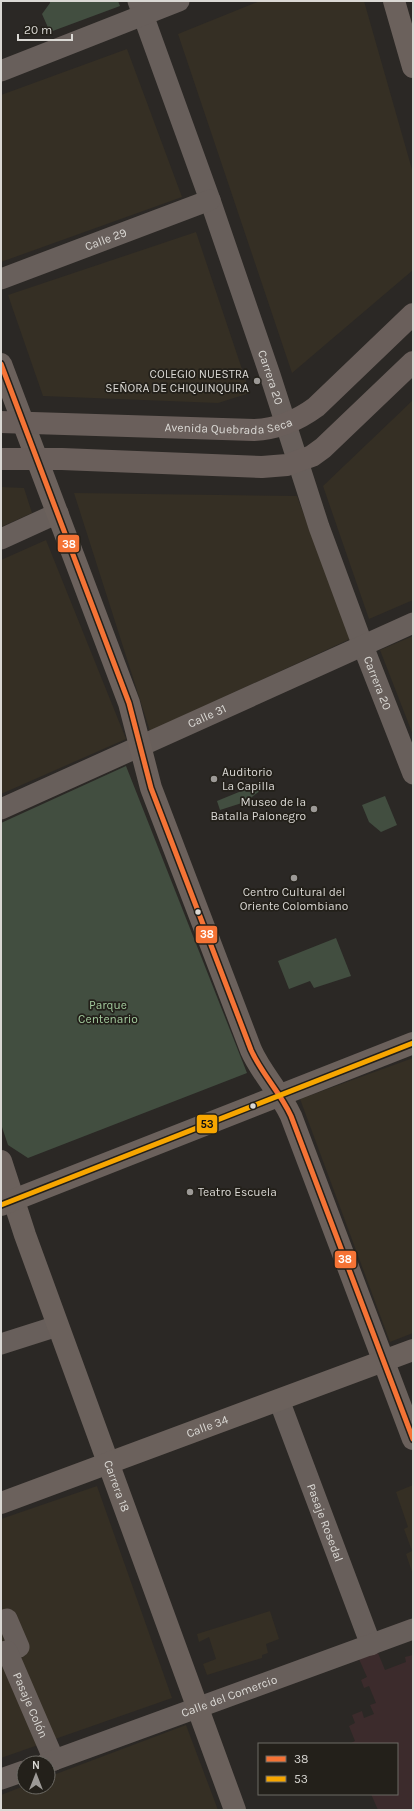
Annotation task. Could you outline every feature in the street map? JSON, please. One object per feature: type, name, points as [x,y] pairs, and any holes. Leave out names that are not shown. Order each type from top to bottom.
[{"type":"main road","name":"Avenida Quebrada Seca","points":[[1,422],[254,430],[286,425],[316,406],[413,314]]},
{"type":"main road","points":[[1,459],[278,467],[299,462],[323,448],[413,362]]},
{"type":"street","points":[[1,71],[141,8],[179,1]]},
{"type":"street","points":[[394,1],[413,67]]},
{"type":"street","name":"Carrera 20","points":[[141,8],[210,200],[299,462],[319,527],[363,646],[413,774]]},
{"type":"street","name":"Calle 29","points":[[1,279],[210,200]]},
{"type":"street","points":[[1,364],[129,703],[151,788],[250,1050],[261,1070],[279,1095],[291,1116],[413,1439]]},
{"type":"street","points":[[1,539],[58,513]]},
{"type":"street","name":"Calle 31","points":[[1,809],[413,623]]},
{"type":"street","points":[[7,1202],[413,1043]]},
{"type":"street","name":"Carrera 18","points":[[1,1161],[7,1202],[57,1323],[234,1810]]},
{"type":"street","points":[[1,1344],[48,1329],[57,1323]]},
{"type":"street","name":"Calle 34","points":[[1,1503],[413,1350]]},
{"type":"street","name":"Pasaje Rosedal","points":[[279,1400],[371,1645]]},
{"type":"street","name":"Pasaje Colón","points":[[1,1621],[8,1618],[19,1646],[4,1652],[47,1755]]},
{"type":"street","name":"Calle del Comercio","points":[[56,1760],[413,1629]]},
{"type":"street","points":[[1,1779],[16,1774]]},
{"type":"shaded area","points":[[260,1],[364,1],[413,173],[413,270],[292,373],[178,34]]},
{"type":"shaded area","points":[[127,49],[182,197],[1,262],[1,95]]},
{"type":"shaded area","points":[[196,232],[250,393],[218,403],[43,396],[8,295]]},
{"type":"shaded area","points":[[413,400],[413,600],[369,619],[323,486]]},
{"type":"shaded area","points":[[1,487],[24,488],[32,513],[1,527]]},
{"type":"shaded area","points":[[74,493],[297,496],[350,639],[150,731]]},
{"type":"shaded area","points":[[46,540],[126,739],[1,794],[1,560]]},
{"type":"shaded area","points":[[413,636],[413,735],[380,650]]},
{"type":"shaded area","points":[[413,1058],[413,1333],[390,1342],[300,1099]]},
{"type":"shaded area","points":[[413,1485],[413,1575],[406,1554],[412,1551],[404,1529],[408,1527],[396,1492]]},
{"type":"shaded area","points":[[97,1486],[172,1698],[1,1758],[1,1519]]},
{"type":"shaded area","points":[[270,1611],[279,1639],[266,1644],[268,1653],[262,1655],[262,1658],[207,1675],[203,1664],[216,1659],[209,1637],[199,1642],[197,1634]]},
{"type":"shaded area","points":[[378,1653],[385,1670],[406,1662],[405,1657],[413,1655],[412,1810],[378,1810],[371,1795],[398,1795],[398,1743],[351,1743],[355,1741],[349,1726],[355,1723],[352,1715],[362,1711],[364,1718],[374,1714],[370,1705],[376,1703],[369,1686],[364,1688],[361,1680],[367,1677],[359,1659]]},
{"type":"shaded area","points":[[186,1725],[218,1810],[1,1810],[1,1795],[16,1789],[16,1795],[56,1795],[56,1774]]},
{"type":"green space","points":[[50,1],[118,1],[120,6],[50,32],[42,14]]},
{"type":"green space","name":"Parque Centenario","points":[[126,766],[247,1073],[28,1158],[8,1145],[1,1124],[1,823]]},
{"type":"green space","points":[[261,783],[264,788],[245,802],[220,810],[217,801]]},
{"type":"green space","points":[[385,796],[397,825],[381,832],[369,822],[362,805]]},
{"type":"green space","points":[[336,938],[351,976],[314,988],[310,981],[289,989],[278,961]]},
{"type":"transit line","name":"38","points":[[1,364],[129,703],[151,788],[251,1050],[260,1067],[287,1107],[291,1116],[413,1439]]},
{"type":"transit line","name":"53","points":[[1,1205],[413,1043]]},
{"type":"place","name":"COLEGIO NUESTRA SEÑORA DE CHIQUINQUIRA","points":[[257,381]]},
{"type":"place","name":"Auditorio La Capilla","points":[[214,779]]},
{"type":"place","name":"Museo de la Batalla Palonegro","points":[[314,809]]},
{"type":"place","name":"Centro Cultural del Oriente Colombiano","points":[[294,878]]},
{"type":"place","name":"Teatro Escuela","points":[[190,1192]]}]
